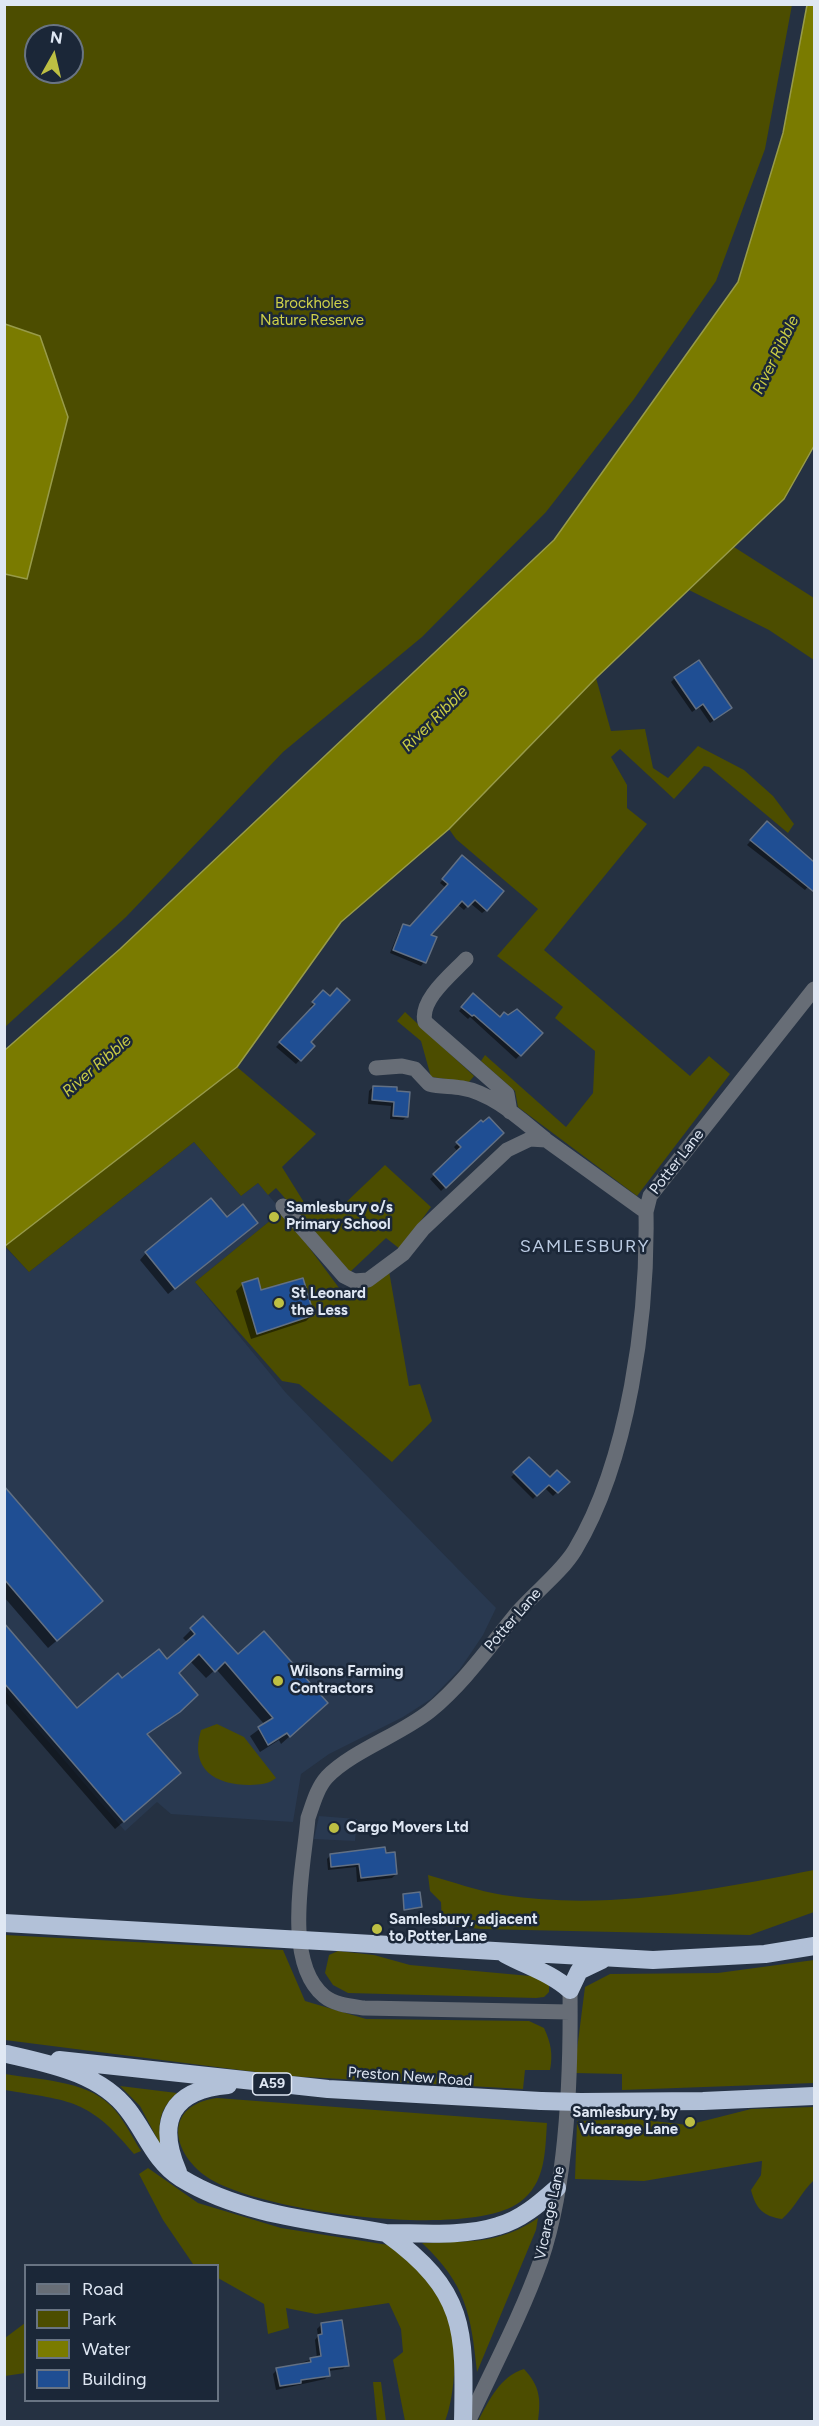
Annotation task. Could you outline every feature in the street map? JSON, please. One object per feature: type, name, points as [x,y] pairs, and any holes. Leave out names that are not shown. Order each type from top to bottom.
[{"type":"highway","points":[[4,1923],[613,1958],[707,1958],[814,1946]]},
{"type":"highway","points":[[501,1952],[531,1969],[551,1975],[570,1990],[579,1971],[592,1963],[613,1958]]},
{"type":"highway","points":[[6,2054],[73,2071],[112,2093],[128,2110],[157,2155],[180,2177],[230,2203],[386,2233],[433,2233],[499,2226],[526,2212],[557,2188]]},
{"type":"highway","name":"Preston New Road","points":[[6,2054],[256,2082],[400,2095],[581,2102],[703,2101],[814,2096]]},
{"type":"highway","points":[[180,2177],[169,2152],[166,2132],[170,2115],[180,2101],[195,2092],[215,2086],[256,2082]]},
{"type":"highway","points":[[386,2233],[401,2244],[438,2281],[458,2319],[465,2362],[463,2421]]},
{"type":"street","points":[[466,959],[427,1004],[423,1014],[425,1022],[507,1094],[510,1112]]},
{"type":"street","name":"Potter Lane","points":[[570,2012],[364,2008],[337,2003],[325,1996],[307,1974],[298,1939],[308,1818],[327,1778],[415,1723],[453,1692],[522,1607],[574,1552],[600,1503],[621,1438],[636,1349],[646,1212],[650,1196],[814,989]]},
{"type":"street","points":[[376,1068],[402,1066],[415,1069],[429,1084],[462,1088],[492,1100],[646,1212]]},
{"type":"street","points":[[283,1206],[344,1276],[354,1281],[368,1280],[403,1254],[423,1229],[507,1150],[530,1138],[546,1140]]},
{"type":"street","name":"Vicarage Lane","points":[[468,2421],[513,2328],[541,2258],[557,2188],[566,2121],[570,1990]]},
{"type":"shaded area","points":[[194,1142],[241,1196],[258,1183],[282,1211],[195,1282],[286,1393],[496,1608],[483,1635],[460,1669],[431,1699],[403,1717],[329,1754],[301,1774],[293,1822],[171,1814],[157,1802],[125,1831],[5,1691],[4,1246],[29,1272]]},
{"type":"shaded area","points":[[319,1816],[357,1819],[355,1841],[314,1839]]},
{"type":"green space","name":"Brockholes Nature Reserve","points":[[4,5],[792,5],[765,149],[716,281],[634,399],[546,512],[422,637],[283,752],[126,917],[5,1027]]},
{"type":"green space","points":[[734,547],[814,598],[814,660],[769,630],[689,590]]},
{"type":"green space","points":[[596,678],[611,731],[645,729],[653,768],[668,778],[698,746],[744,770],[773,796],[794,824],[788,833],[709,767],[704,766],[674,799],[620,749],[611,757],[627,785],[627,808],[647,824],[544,950],[690,1076],[709,1056],[730,1074],[637,1196],[518,1107],[515,1091],[481,1061],[485,1055],[566,1127],[593,1093],[595,1051],[555,1018],[563,1007],[497,956],[538,909],[456,839],[449,829]]},
{"type":"green space","points":[[405,1012],[474,1076],[469,1082],[431,1077],[421,1041],[397,1021]]},
{"type":"green space","points":[[237,1067],[316,1134],[282,1167],[310,1212],[339,1209],[385,1165],[431,1207],[400,1249],[386,1238],[350,1272],[276,1188],[268,1195],[258,1183],[241,1196],[194,1142],[29,1272],[5,1246]]},
{"type":"green space","points":[[282,1211],[345,1296],[389,1271],[409,1386],[420,1384],[432,1421],[392,1462],[299,1384],[282,1381],[195,1282]]},
{"type":"green space","points":[[217,1724],[244,1737],[276,1778],[264,1784],[237,1784],[216,1778],[208,1772],[202,1765],[198,1744],[201,1730]]},
{"type":"green space","points":[[814,1870],[814,1912],[750,1935],[481,1929],[442,1925],[441,1902],[430,1891],[428,1875],[503,1895],[582,1901],[698,1891]]},
{"type":"green space","points":[[5,1935],[283,1950],[305,2001],[366,2019],[529,2021],[544,2028],[550,2044],[550,2070],[525,2070],[523,2089],[287,2076],[5,2040]]},
{"type":"green space","points":[[338,1951],[374,1955],[410,1965],[541,1977],[549,1984],[549,1992],[544,1997],[536,1998],[348,1993],[333,1985],[325,1973],[329,1955]]},
{"type":"green space","points":[[814,1960],[814,2083],[622,2090],[622,2074],[574,2073],[585,1987],[610,1974],[718,1973]]},
{"type":"green space","points":[[5,2074],[60,2082],[88,2090],[110,2105],[119,2115],[141,2151],[134,2154],[104,2122],[91,2112],[63,2101],[5,2090]]},
{"type":"green space","points":[[120,2086],[177,2093],[166,2105],[161,2118],[162,2148],[140,2106]]},
{"type":"green space","points":[[217,2098],[547,2123],[546,2144],[539,2176],[529,2194],[520,2202],[494,2213],[457,2219],[412,2220],[364,2217],[270,2201],[233,2190],[207,2177],[186,2155],[178,2130],[181,2119],[188,2110],[200,2102]]},
{"type":"green space","points":[[814,2107],[814,2180],[782,2219],[765,2214],[753,2197],[751,2190],[761,2175],[762,2161],[644,2181],[575,2179],[577,2121],[636,2119],[688,2125],[751,2109]]},
{"type":"green space","points":[[148,2168],[198,2203],[281,2228],[401,2247],[437,2295],[451,2322],[455,2366],[445,2421],[405,2421],[393,2360],[403,2352],[401,2329],[389,2303],[316,2314],[286,2308],[289,2328],[268,2334],[264,2304],[219,2279],[219,2264],[193,2264],[163,2220],[139,2174]]},
{"type":"green space","points":[[538,2218],[536,2230],[477,2372],[472,2333],[464,2301],[448,2272],[422,2243],[483,2240],[510,2233]]},
{"type":"green space","points":[[24,2324],[24,2373],[5,2376],[5,2338]]},
{"type":"green space","points":[[524,2369],[538,2393],[538,2421],[478,2421],[502,2383],[508,2377]]},
{"type":"green space","points":[[373,2382],[381,2382],[386,2421],[377,2421]]},
{"type":"water","name":"River Ribble","points":[[807,5],[814,5],[814,446],[784,499],[596,678],[449,829],[341,922],[237,1067],[5,1246],[5,1050],[120,949],[554,540],[738,282],[783,133]]},
{"type":"water","points":[[5,324],[40,336],[68,417],[27,579],[5,574]]},
{"type":"building","points":[[699,660],[732,708],[714,720],[703,704],[696,709],[674,677]]},
{"type":"building","points":[[767,821],[814,862],[814,892],[750,840]]},
{"type":"building","points":[[462,855],[504,891],[487,911],[475,900],[468,907],[462,901],[431,935],[437,937],[426,963],[393,950],[403,924],[410,926],[448,884],[442,879]]},
{"type":"building","points":[[337,988],[350,1000],[311,1042],[315,1046],[301,1061],[279,1042],[315,1004],[312,1002],[323,990],[330,996]]},
{"type":"building","points":[[473,993],[500,1017],[504,1012],[508,1015],[517,1009],[543,1033],[521,1056],[474,1015],[472,1016],[461,1007]]},
{"type":"building","points":[[373,1086],[397,1087],[397,1091],[410,1092],[408,1117],[393,1116],[394,1102],[372,1100]]},
{"type":"building","points":[[489,1117],[504,1133],[446,1188],[433,1174],[461,1147],[456,1142],[481,1120],[483,1122]]},
{"type":"building","points":[[211,1198],[227,1217],[243,1204],[258,1223],[175,1289],[145,1252]]},
{"type":"building","name":"St Leonard the Less","points":[[258,1278],[261,1290],[303,1278],[314,1315],[257,1334],[242,1283]]},
{"type":"building","points":[[529,1457],[550,1477],[557,1470],[570,1482],[558,1493],[549,1485],[537,1496],[513,1472]]},
{"type":"building","points":[[4,1486],[103,1601],[57,1641],[4,1579]]},
{"type":"building","points":[[203,1616],[238,1654],[264,1631],[328,1703],[290,1737],[287,1733],[268,1745],[258,1727],[273,1718],[225,1662],[215,1672],[199,1654],[179,1673],[198,1695],[180,1712],[147,1734],[181,1773],[124,1822],[4,1683],[4,1623],[77,1708],[118,1673],[122,1678],[159,1649],[167,1659],[195,1634],[190,1628]]},
{"type":"building","points":[[385,1847],[386,1853],[395,1852],[397,1874],[361,1878],[359,1864],[331,1867],[330,1854]]},
{"type":"building","points":[[420,1892],[422,1907],[404,1910],[403,1894]]},
{"type":"building","points":[[342,2320],[349,2366],[329,2368],[330,2376],[280,2386],[276,2368],[311,2362],[310,2358],[321,2356],[318,2335],[322,2334],[321,2323]]},
{"type":"place","name":"Samlesbury o/s Primary School","points":[[274,1217]]},
{"type":"place","name":"St Leonard the Less","points":[[279,1303]]},
{"type":"place","name":"Wilsons Farming Contractors","points":[[278,1681]]},
{"type":"place","name":"Cargo Movers Ltd","points":[[334,1828]]},
{"type":"place","name":"Samlesbury, adjacent to Potter Lane","points":[[377,1929]]},
{"type":"place","name":"Samlesbury, by Vicarage Lane","points":[[690,2122]]},
{"type":"district","name":"SAMLESBURY","points":[[585,1247]]}]
